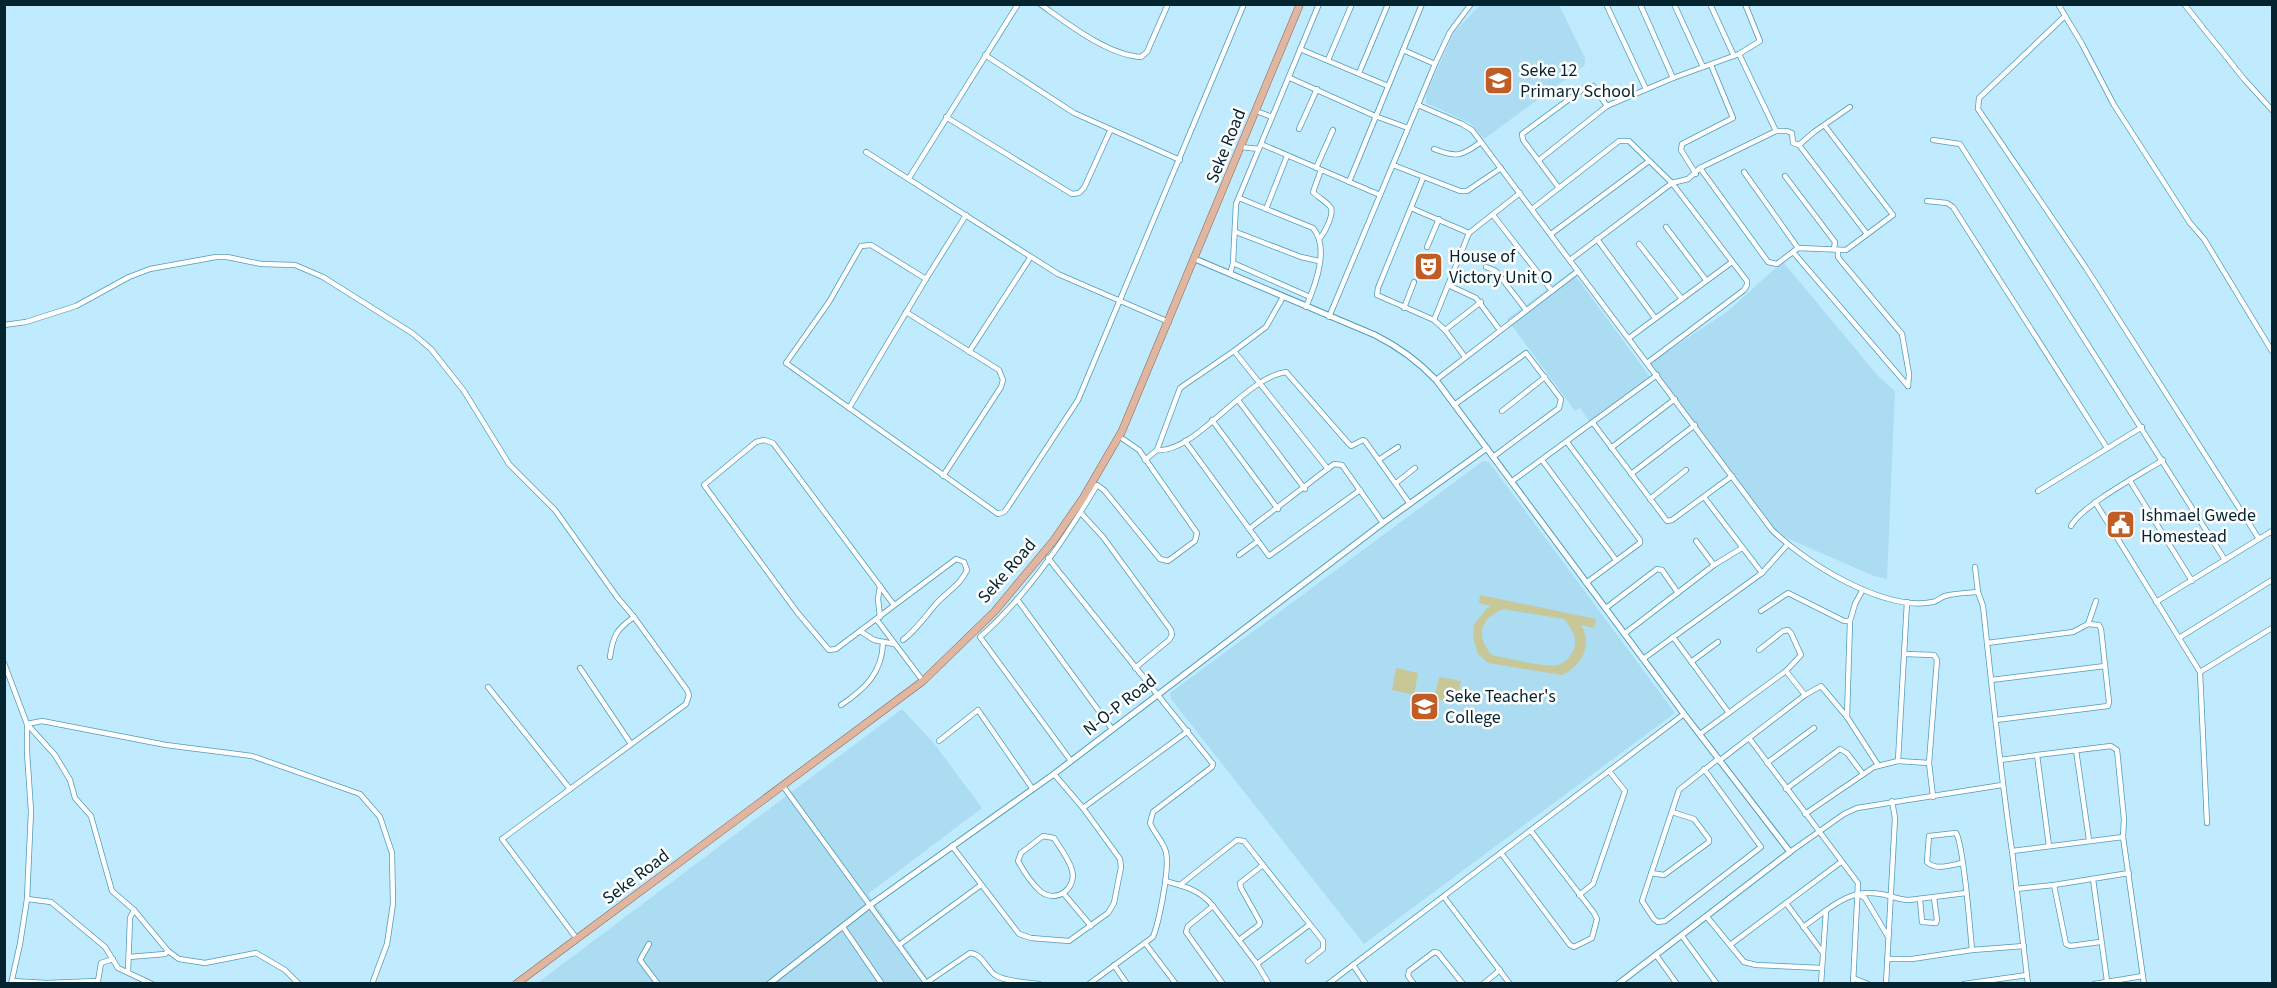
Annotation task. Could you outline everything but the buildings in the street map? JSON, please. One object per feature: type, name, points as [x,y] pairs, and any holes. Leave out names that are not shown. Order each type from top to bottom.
[{"type":"main road","name":"Seke Road","points":[[516,984],[922,681],[995,611],[1048,548],[1078,507],[1122,431],[1300,4]]},
{"type":"street","points":[[909,178],[1018,4]]},
{"type":"street","points":[[1040,4],[1102,44],[1141,57],[1147,52],[1167,4]]},
{"type":"street","points":[[926,279],[871,245],[861,246],[829,302],[786,363],[995,513],[1005,512],[1078,400],[1245,4]]},
{"type":"street","points":[[1230,274],[1236,232],[1236,208],[1239,198],[1290,78],[1318,4]]},
{"type":"street","points":[[1328,60],[1352,4]]},
{"type":"street","points":[[1359,73],[1388,4]]},
{"type":"street","points":[[1349,182],[1422,4]]},
{"type":"street","points":[[1329,317],[1435,64],[1450,32],[1471,4]]},
{"type":"street","points":[[1606,4],[1646,89]]},
{"type":"street","points":[[1640,4],[1673,78]]},
{"type":"street","points":[[1674,4],[1703,68]]},
{"type":"street","points":[[1710,4],[1776,131]]},
{"type":"street","points":[[1539,160],[1607,106],[1673,78],[1737,55],[1760,41],[1745,4]]},
{"type":"street","points":[[2058,4],[2114,105],[2190,223],[2204,239],[2272,351]]},
{"type":"street","points":[[2184,4],[2272,110]]},
{"type":"street","points":[[2065,16],[1979,98],[1978,109],[2086,268],[2259,539]]},
{"type":"street","points":[[1300,49],[1388,86]]},
{"type":"street","points":[[1403,50],[1435,64]]},
{"type":"street","points":[[985,55],[1070,111],[1110,131],[1180,160]]},
{"type":"street","points":[[1696,174],[1681,150],[1682,144],[1730,120],[1733,116],[1711,65]]},
{"type":"street","points":[[1290,78],[1375,116],[1408,128]]},
{"type":"street","points":[[1559,188],[1523,140],[1522,135],[1587,86],[1593,86],[1607,106]]},
{"type":"street","points":[[1299,129],[1317,89]]},
{"type":"street","points":[[1418,105],[1467,126],[1481,142],[1772,530],[1787,544],[1862,591],[1907,602],[1935,602],[1943,596],[1978,592]]},
{"type":"street","points":[[1799,145],[1850,107]]},
{"type":"street","points":[[1256,111],[1272,117]]},
{"type":"street","points":[[946,117],[1072,194],[1079,193],[1084,188],[1110,131]]},
{"type":"street","points":[[1700,168],[1768,262],[1777,264],[1796,250],[1846,250],[1893,215],[1825,126]]},
{"type":"street","points":[[1319,239],[1323,236],[1332,212],[1329,205],[1313,192],[1333,130]]},
{"type":"street","points":[[1570,260],[1672,183],[1688,179],[1700,168],[1776,131],[1787,131],[1791,134],[1793,143],[1799,145],[1867,234]]},
{"type":"street","points":[[1532,209],[1622,140],[1629,141],[1672,183],[1747,281],[1747,288],[1647,363]]},
{"type":"street","points":[[1934,140],[1960,144],[2225,560]]},
{"type":"street","points":[[1434,149],[1451,155],[1462,155],[1481,142]]},
{"type":"street","points":[[1241,147],[1260,147],[1287,156],[1380,195]]},
{"type":"street","points":[[866,152],[1030,258],[1068,279],[1169,322]]},
{"type":"street","points":[[1266,208],[1287,156]]},
{"type":"street","points":[[1551,234],[1649,161]]},
{"type":"street","points":[[1393,165],[1454,190],[1467,191],[1501,168]]},
{"type":"street","points":[[1744,172],[1796,250],[1908,386],[1910,374],[1902,334],[1841,261],[1835,242],[1785,176]]},
{"type":"street","points":[[1423,178],[1377,292],[1380,298],[1434,320],[1445,330],[1465,357]]},
{"type":"street","points":[[1434,320],[1469,233],[1520,193]]},
{"type":"street","points":[[1239,198],[1313,228],[1319,239],[1319,274],[1306,307]]},
{"type":"street","points":[[1927,201],[1947,203],[1953,207],[2107,448]]},
{"type":"street","points":[[1411,208],[1469,233]]},
{"type":"street","points":[[849,408],[966,215]]},
{"type":"street","points":[[1493,215],[1552,291]]},
{"type":"street","points":[[1427,248],[1439,219]]},
{"type":"street","points":[[1666,226],[1706,280]]},
{"type":"street","points":[[1236,232],[1301,257],[1319,261]]},
{"type":"street","points":[[1597,239],[1655,318]]},
{"type":"street","points":[[1639,244],[1682,299]]},
{"type":"street","points":[[4,326],[26,322],[76,306],[129,277],[163,266],[227,257],[261,264],[302,267],[323,277],[412,333],[427,345],[464,391],[509,464],[555,510],[689,695],[686,704],[502,839],[577,939]]},
{"type":"street","points":[[969,352],[1030,258]]},
{"type":"street","points":[[1195,259],[1375,335],[1413,358],[1436,380],[1624,634],[1790,852]]},
{"type":"street","points":[[1629,338],[1732,262]]},
{"type":"street","points":[[1233,263],[1310,297]]},
{"type":"street","points":[[1486,267],[1496,271],[1526,310]]},
{"type":"street","points":[[1436,380],[1500,329],[1578,272]]},
{"type":"street","points":[[1404,308],[1414,282]]},
{"type":"street","points":[[1448,285],[1481,302],[1500,329]]},
{"type":"street","points":[[1145,460],[1157,450],[1180,388],[1266,327],[1283,297]]},
{"type":"street","points":[[1445,330],[1481,302]]},
{"type":"street","points":[[906,312],[999,370],[1003,380],[1002,387],[943,476]]},
{"type":"street","points":[[1234,351],[1328,469]]},
{"type":"street","points":[[1454,405],[1526,352],[1545,377],[1561,399],[1561,405],[1493,457]]},
{"type":"street","points":[[1157,450],[1167,451],[1185,441],[1261,383],[1283,372],[1288,373],[1349,444],[1352,446],[1365,441],[1410,504]]},
{"type":"street","points":[[1511,482],[1656,375]]},
{"type":"street","points":[[1502,411],[1545,377]]},
{"type":"street","points":[[1611,448],[1675,399]]},
{"type":"street","points":[[1238,400],[1305,489]]},
{"type":"street","points":[[1212,420],[1278,509]]},
{"type":"street","points":[[1593,423],[1665,520],[1670,521],[1732,477]]},
{"type":"street","points":[[1631,474],[1695,425]]},
{"type":"street","points":[[2038,490],[2142,427]]},
{"type":"street","points":[[1071,761],[980,637],[1017,599],[1081,513],[1097,485],[1104,490],[1160,559],[1168,561],[1195,541],[1197,533],[1139,450],[1123,439]]},
{"type":"street","points":[[894,605],[773,443],[764,440],[756,442],[704,485],[826,648],[834,650],[959,559],[967,566],[963,579],[903,640]]},
{"type":"street","points":[[1185,441],[1269,556],[1360,490]]},
{"type":"street","points":[[1567,442],[1639,537],[1640,543],[1586,583]]},
{"type":"street","points":[[1380,459],[1398,447]]},
{"type":"street","name":"N-O-P Road","points":[[769,984],[870,905],[1054,774],[1383,524],[1487,448]]},
{"type":"street","points":[[1542,460],[1616,560]]},
{"type":"street","points":[[2071,526],[2075,519],[2095,502],[2163,460]]},
{"type":"street","points":[[1249,529],[1334,465],[1342,465],[1383,524]]},
{"type":"street","points":[[1396,483],[1415,468]]},
{"type":"street","points":[[1650,499],[1686,470]]},
{"type":"street","points":[[2130,481],[2192,581]]},
{"type":"street","points":[[1704,497],[1761,573]]},
{"type":"street","points":[[2095,502],[2200,672],[2207,823]]},
{"type":"street","points":[[1081,513],[1103,537],[1172,635],[1135,668]]},
{"type":"street","points":[[2156,602],[2272,531]]},
{"type":"street","points":[[1239,555],[1258,541]]},
{"type":"street","points":[[1696,541],[1714,565]]},
{"type":"street","points":[[1643,659],[1761,573],[1787,544]]},
{"type":"street","points":[[1624,634],[1714,565],[1742,548]]},
{"type":"street","points":[[1048,558],[1213,764],[1153,812],[1150,823],[1166,853],[1165,881],[1153,937],[1089,984]]},
{"type":"street","points":[[1975,567],[1978,592],[1983,606],[2002,785],[2028,984]]},
{"type":"street","points":[[1606,608],[1657,569],[1662,570],[1678,592]]},
{"type":"street","points":[[2179,638],[2272,580]]},
{"type":"street","points":[[880,586],[878,619],[894,645],[922,681]]},
{"type":"street","points":[[1847,717],[1850,621],[1862,591]]},
{"type":"street","points":[[1761,611],[1788,593],[1844,621],[1850,621]]},
{"type":"street","points":[[1017,599],[1112,729]]},
{"type":"street","points":[[2088,624],[2096,601]]},
{"type":"street","points":[[1898,761],[1907,602]]},
{"type":"street","points":[[610,657],[616,633],[620,627],[634,617]]},
{"type":"street","points":[[1987,643],[2073,632],[2088,624],[2098,625],[2101,629],[2108,706],[1996,720]]},
{"type":"street","points":[[2200,672],[2272,628]]},
{"type":"street","points":[[1700,734],[1786,671],[1801,655],[1788,630],[1783,631],[1759,650]]},
{"type":"street","points":[[860,631],[883,643],[894,645]]},
{"type":"street","points":[[1673,637],[1729,713]]},
{"type":"street","points":[[1691,662],[1718,642]]},
{"type":"street","points":[[841,705],[858,694],[874,675],[880,666],[883,643]]},
{"type":"street","points":[[1905,654],[1934,655],[1938,660],[1929,763],[1933,796]]},
{"type":"street","points":[[4,663],[27,724],[31,812],[27,899],[11,982],[98,981],[100,963],[113,959]]},
{"type":"street","points":[[1991,680],[2105,666]]},
{"type":"street","points":[[580,668],[631,744]]},
{"type":"street","points":[[1786,671],[1805,695]]},
{"type":"street","points":[[1704,769],[1761,847],[1665,921],[1658,922],[1654,920],[1642,901],[1679,790],[1704,769],[1805,695],[1821,686],[1847,717],[1878,765]]},
{"type":"street","points":[[488,687],[570,789]]},
{"type":"street","points":[[939,741],[978,710],[1032,788]]},
{"type":"street","points":[[1328,984],[1684,714]]},
{"type":"street","points":[[27,724],[42,722],[166,745],[252,756],[360,794],[380,817],[392,853],[393,904],[387,944],[372,984]]},
{"type":"street","points":[[27,724],[55,754],[70,780],[75,798],[91,816],[112,891],[134,910],[168,951],[179,959],[205,963],[256,953],[285,970],[299,984]]},
{"type":"street","points":[[1767,763],[1814,728]]},
{"type":"street","points":[[1083,808],[1188,731]]},
{"type":"street","points":[[1749,738],[1858,883],[1853,981],[1868,984]]},
{"type":"street","points":[[2000,760],[2111,746],[2117,750],[2124,819],[2123,837],[2144,984]]},
{"type":"street","points":[[1786,789],[1840,749],[1847,753],[1863,774]]},
{"type":"street","points":[[2076,750],[2089,840]]},
{"type":"street","points":[[2037,755],[2049,846]]},
{"type":"street","points":[[1805,814],[1878,765],[1898,761],[1929,763]]},
{"type":"street","points":[[1579,895],[1593,884],[1625,791],[1610,771]]},
{"type":"street","points":[[952,846],[1015,930],[1024,937],[1069,941],[1091,926],[1113,907],[1121,867],[1118,856],[1083,808],[1054,774]]},
{"type":"street","points":[[1618,984],[1790,852],[1844,814],[1857,808],[1892,801],[2002,785]]},
{"type":"street","points":[[783,786],[926,983],[970,953],[977,955],[996,975],[1039,984]]},
{"type":"street","points":[[1886,984],[1895,818],[1892,801]]},
{"type":"street","points":[[1651,873],[1664,875],[1709,842],[1694,819],[1672,812]]},
{"type":"street","points":[[1501,853],[1574,947],[1592,938],[1598,919],[1531,831]]},
{"type":"street","points":[[1962,863],[1930,866],[1927,862],[1929,836],[1956,833],[1959,837],[1966,893],[1972,950]]},
{"type":"street","points":[[1043,836],[1053,838],[1071,868],[1073,882],[1064,894],[1052,895],[1040,891],[1018,861],[1021,854],[1043,836]]},
{"type":"street","points":[[2012,851],[2123,837]]},
{"type":"street","points":[[1180,885],[1237,840],[1244,841],[1323,941],[1324,947],[1308,961]]},
{"type":"street","points":[[1730,945],[1841,862]]},
{"type":"street","points":[[1239,940],[1260,923],[1240,882],[1263,865]]},
{"type":"street","points":[[2016,889],[2129,873]]},
{"type":"street","points":[[2093,879],[2107,981]]},
{"type":"street","points":[[1165,881],[1205,895],[1257,964],[1269,984]]},
{"type":"street","points":[[899,945],[981,885]]},
{"type":"street","points":[[2054,885],[2066,944],[2070,946],[2100,942]]},
{"type":"street","points":[[1803,927],[1850,894],[1870,892],[1899,900],[1920,900],[1966,893]]},
{"type":"street","points":[[1064,894],[1091,926]]},
{"type":"street","points":[[1858,894],[1865,898],[1888,936]]},
{"type":"street","points":[[1444,897],[1510,984]]},
{"type":"street","points":[[1920,900],[1922,922],[1936,923],[1934,898]]},
{"type":"street","points":[[27,899],[51,902],[105,946],[118,968],[152,984]]},
{"type":"street","points":[[1786,903],[1823,953]]},
{"type":"street","points":[[1213,906],[1188,926],[1186,932],[1223,984]]},
{"type":"street","points":[[128,972],[130,918],[134,910]]},
{"type":"street","points":[[1821,984],[1826,911]]},
{"type":"street","points":[[1707,917],[1744,962],[1756,965],[1821,968]]},
{"type":"street","points":[[1257,964],[1309,925]]},
{"type":"street","points":[[843,927],[882,984]]},
{"type":"street","points":[[1682,936],[1717,984]]},
{"type":"street","points":[[1145,943],[1176,984]]},
{"type":"street","points":[[649,944],[640,960],[658,984]]},
{"type":"street","points":[[1887,959],[2024,946]]},
{"type":"street","points":[[129,957],[165,954],[168,951]]},
{"type":"street","points":[[1414,984],[1408,975],[1409,971],[1434,952],[1438,953],[1463,984]]},
{"type":"street","points":[[1656,955],[1677,984]]},
{"type":"street","points":[[1114,965],[1127,984]]},
{"type":"street","points":[[1353,965],[1366,984]]},
{"type":"street","points":[[1483,984],[1500,970]]},
{"type":"street","points":[[1964,984],[2027,975]]},
{"type":"street","points":[[2094,984],[2143,976]]},
{"type":"shaded area","name":"Seke 12 Primary School","points":[[1481,4],[1559,5],[1585,58],[1585,65],[1484,139],[1470,123],[1426,103],[1426,94],[1454,32]]},
{"type":"shaded area","points":[[1784,263],[1879,377],[1895,391],[1887,579],[1874,576],[1775,533],[1647,365],[1728,311]]},
{"type":"shaded area","points":[[1572,271],[1650,377],[1590,422],[1580,408],[1575,411],[1507,319]]},
{"type":"shaded area","name":"Seke Teacher's College","points":[[1483,461],[1489,462],[1675,713],[1364,944],[1171,699],[1170,693]]},
{"type":"shaded area","points":[[1480,595],[1596,619],[1594,628],[1581,625],[1586,640],[1584,654],[1575,666],[1562,675],[1488,663],[1478,654],[1473,637],[1474,625],[1491,606],[1479,603]],"holes":[[[1503,609],[1564,619],[1573,633],[1575,645],[1569,657],[1558,665],[1536,664],[1492,655],[1483,641],[1482,629],[1485,623],[1489,617]]]},
{"type":"shaded area","points":[[1396,668],[1418,673],[1414,695],[1392,690]]},
{"type":"shaded area","points":[[1439,677],[1461,681],[1457,703],[1434,699]]},
{"type":"shaded area","points":[[902,709],[933,742],[982,808],[868,894],[931,983],[536,984]]},
{"type":"place","name":"Seke 12 Primary School","points":[[1499,80]]},
{"type":"place","name":"House of Victory Unit O","points":[[1428,266]]},
{"type":"place","name":"Ishmael Gwede Homestead","points":[[2120,525]]},
{"type":"place","name":"Seke Teacher's College","points":[[1424,706]]}]
